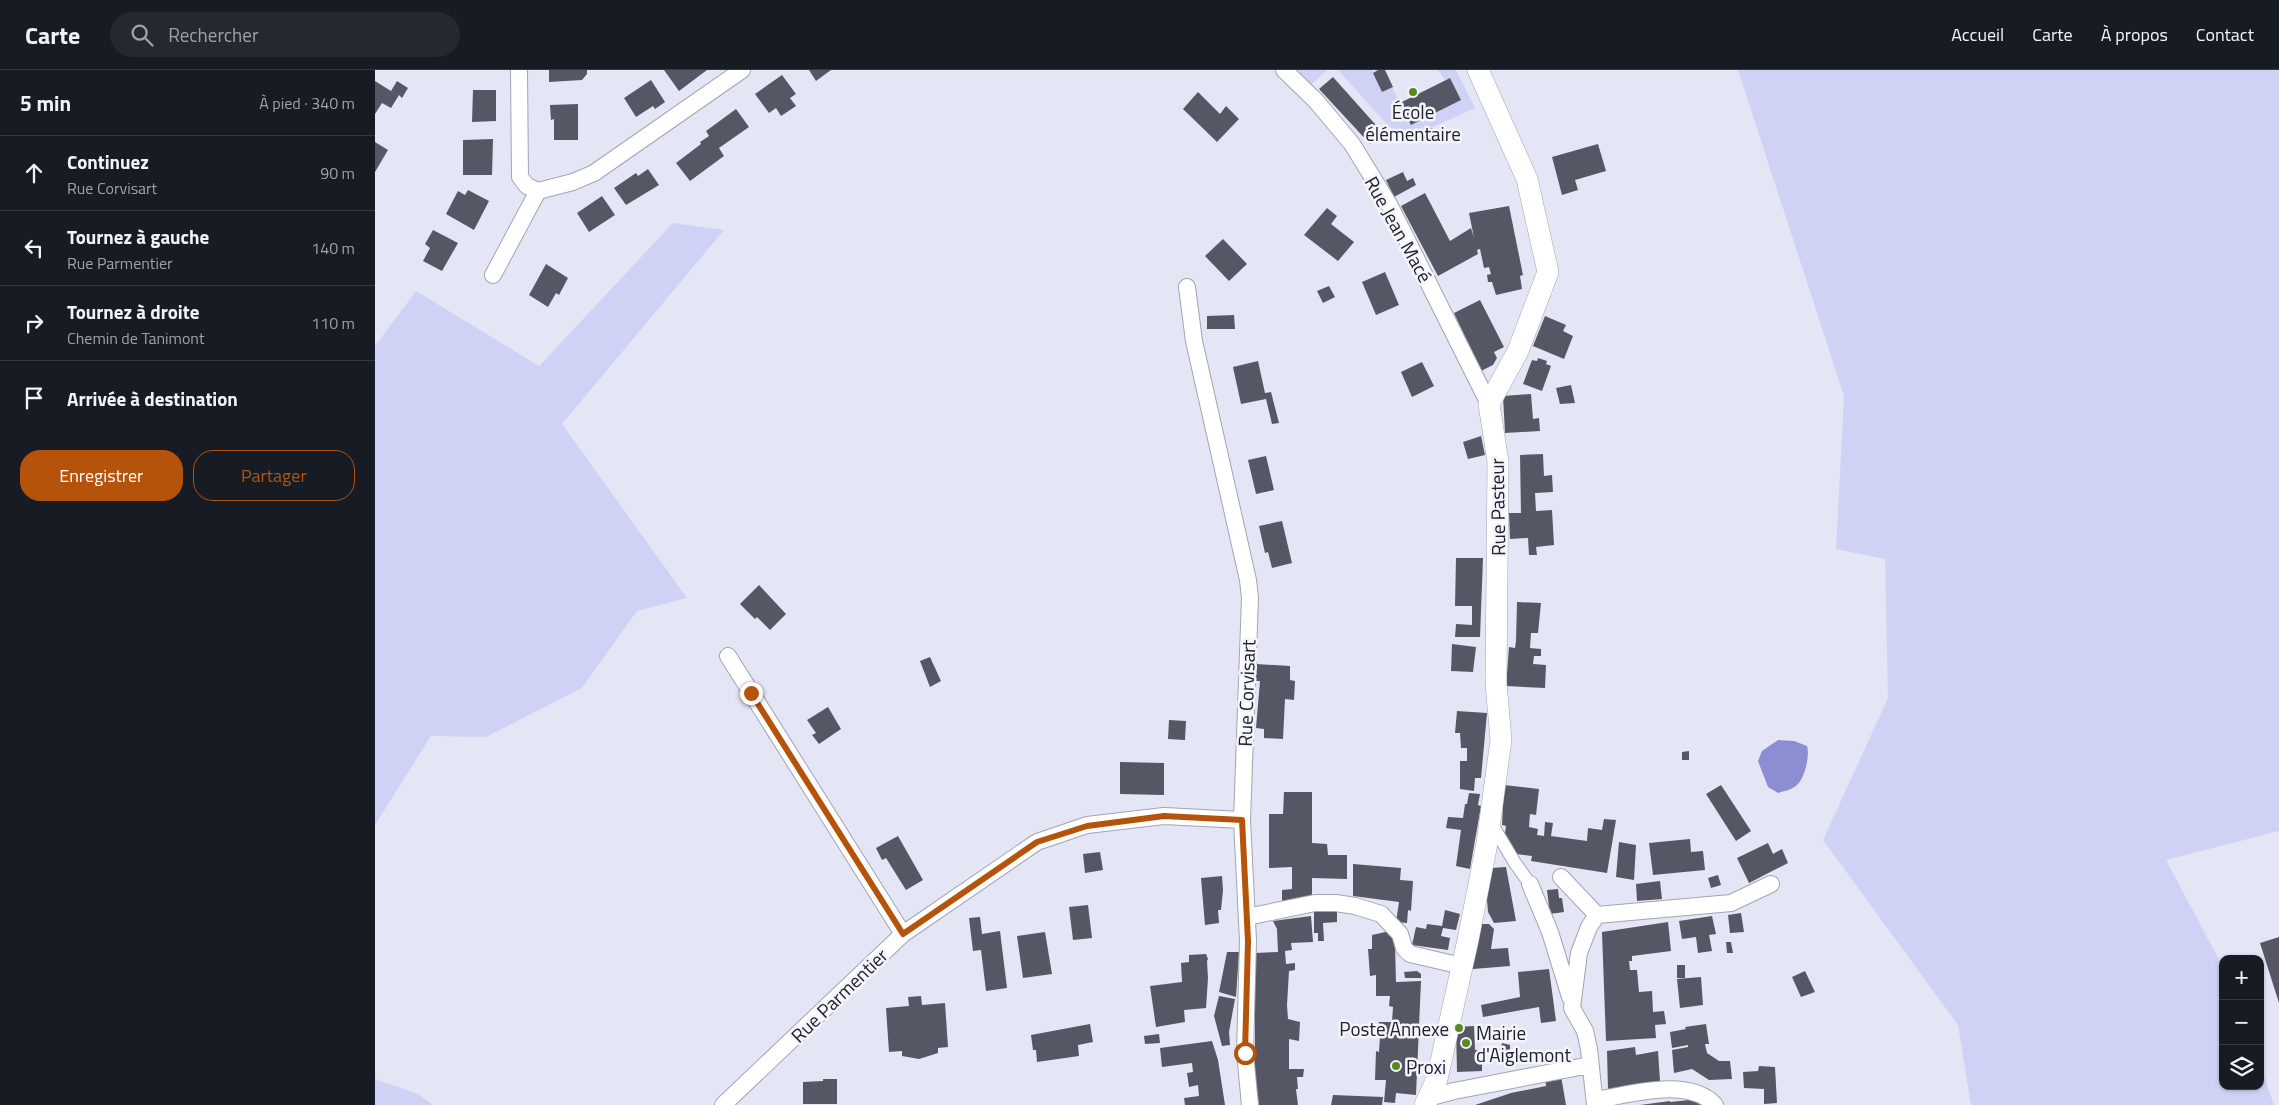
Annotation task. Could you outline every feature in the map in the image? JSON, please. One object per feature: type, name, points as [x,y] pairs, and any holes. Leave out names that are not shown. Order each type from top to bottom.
[{"type":"street","points":[[519,70],[520,177],[527,186],[538,191],[573,182],[594,173],[742,70]]},
{"type":"street","name":"Rue Jean Macé","points":[[1284,70],[1316,101],[1352,144],[1390,206],[1489,404]]},
{"type":"street","points":[[1478,70],[1527,179],[1548,272],[1518,352],[1489,404]]},
{"type":"street","points":[[493,275],[538,191]]},
{"type":"street","name":"Rue Corvisart","points":[[1187,287],[1195,341],[1248,580],[1250,598],[1242,820],[1249,978],[1245,1053],[1250,1105]]},
{"type":"street","name":"Rue Pasteur","points":[[1426,1102],[1437,1079],[1462,966],[1490,821],[1501,740],[1496,683],[1499,462],[1489,404]]},
{"type":"street","points":[[728,656],[903,934]]},
{"type":"street","name":"Rue Parmentier","points":[[723,1105],[903,934],[1037,842],[1087,826],[1164,816],[1242,820]]},
{"type":"street","points":[[1490,821],[1530,884],[1550,932],[1568,986],[1572,1008],[1585,1031],[1595,1103],[1675,1088],[1700,1094],[1715,1105]]},
{"type":"street","points":[[1561,877],[1597,915]]},
{"type":"street","points":[[1597,915],[1731,903],[1771,884]]},
{"type":"street","points":[[1247,917],[1315,903],[1336,902],[1355,906],[1381,914],[1400,934],[1404,948],[1410,954],[1462,966]]},
{"type":"street","points":[[1572,1008],[1579,953],[1589,927],[1597,915]]},
{"type":"street","points":[[1426,1102],[1454,1091],[1590,1065]]},
{"type":"shaded area","name":"École élémentaire","points":[[1296,70],[1327,70],[1310,86]]},
{"type":"shaded area","points":[[1338,70],[1373,70],[1382,92],[1392,87],[1411,125],[1461,100],[1450,78],[1445,80],[1438,70],[1456,70],[1475,108],[1402,141]]},
{"type":"shaded area","points":[[1738,70],[2279,70],[2279,831],[2166,860],[2219,959],[2219,1090],[2264,1090],[2264,1076],[2274,1105],[1971,1105],[1958,1025],[1823,840],[1888,698],[1885,559],[1836,549],[1844,396]]},
{"type":"shaded area","points":[[673,223],[724,230],[562,424],[687,598],[637,611],[582,688],[486,737],[431,736],[375,825],[375,346],[416,291],[539,366]]},
{"type":"shaded area","points":[[375,1079],[418,1094],[433,1105],[375,1105]]},
{"type":"water","points":[[1778,740],[1794,741],[1807,746],[1808,755],[1800,782],[1793,788],[1778,793],[1768,787],[1758,761],[1762,751]]},
{"type":"building","points":[[549,70],[587,70],[587,74],[582,80],[549,82]]},
{"type":"building","points":[[664,70],[707,70],[679,91]]},
{"type":"building","points":[[809,70],[831,70],[816,81]]},
{"type":"building","points":[[1378,70],[1385,70],[1393,87],[1382,92],[1373,73]]},
{"type":"building","points":[[782,75],[796,94],[790,98],[796,106],[781,116],[776,108],[769,113],[755,94]]},
{"type":"building","points":[[1333,77],[1383,133],[1370,144],[1319,89]]},
{"type":"building","points":[[1450,78],[1461,100],[1411,125],[1400,103]]},
{"type":"building","points":[[651,80],[665,102],[655,109],[653,106],[636,117],[624,98]]},
{"type":"building","points":[[375,81],[391,91],[397,81],[408,88],[402,98],[399,95],[391,108],[382,103],[375,114]]},
{"type":"building","points":[[473,90],[496,90],[496,121],[472,122]]},
{"type":"building","points":[[1198,92],[1220,114],[1226,106],[1239,119],[1217,142],[1183,109]]},
{"type":"building","points":[[578,104],[578,140],[554,140],[554,119],[551,120],[550,105]]},
{"type":"building","points":[[736,109],[749,127],[719,148],[724,156],[690,181],[676,163],[709,136],[706,131]]},
{"type":"building","points":[[1432,128],[1436,137],[1424,143],[1420,134]]},
{"type":"building","points":[[493,139],[492,175],[463,175],[463,140]]},
{"type":"building","points":[[375,142],[388,150],[375,172]]},
{"type":"building","points":[[1598,144],[1606,171],[1575,180],[1578,190],[1562,195],[1552,157]]},
{"type":"building","points":[[648,169],[659,185],[626,205],[614,188],[636,173],[638,176]]},
{"type":"building","points":[[1403,172],[1407,181],[1413,178],[1416,185],[1394,197],[1386,180]]},
{"type":"building","points":[[468,190],[489,201],[474,230],[446,214],[458,191],[465,195]]},
{"type":"building","points":[[1425,193],[1450,241],[1471,228],[1474,238],[1469,213],[1509,206],[1523,275],[1520,276],[1522,289],[1496,295],[1492,282],[1488,282],[1487,275],[1491,274],[1489,267],[1484,268],[1480,249],[1477,250],[1478,254],[1438,276],[1401,206]]},
{"type":"building","points":[[602,196],[615,215],[589,232],[577,213]]},
{"type":"building","points":[[1327,208],[1337,216],[1331,224],[1354,242],[1338,261],[1304,235]]},
{"type":"building","points":[[433,230],[458,243],[442,271],[423,261],[430,248],[425,244]]},
{"type":"building","points":[[1223,239],[1247,264],[1229,281],[1205,256]]},
{"type":"building","points":[[546,264],[568,278],[559,295],[556,293],[548,307],[529,295]]},
{"type":"building","points":[[1385,272],[1399,305],[1376,315],[1362,282]]},
{"type":"building","points":[[1329,286],[1335,297],[1323,303],[1317,291]]},
{"type":"building","points":[[1480,300],[1504,347],[1494,352],[1497,358],[1493,365],[1481,371],[1454,313]]},
{"type":"building","points":[[1234,315],[1235,329],[1207,329],[1207,316]]},
{"type":"building","points":[[1545,316],[1566,325],[1563,331],[1573,336],[1564,359],[1533,346]]},
{"type":"building","points":[[1538,358],[1547,361],[1546,364],[1551,366],[1542,391],[1523,384],[1532,360],[1537,361]]},
{"type":"building","points":[[1258,361],[1265,393],[1271,392],[1279,423],[1272,424],[1266,399],[1241,404],[1233,367]]},
{"type":"building","points":[[1422,362],[1434,386],[1412,397],[1401,372]]},
{"type":"building","points":[[1571,385],[1575,403],[1560,404],[1556,388]]},
{"type":"building","points":[[1531,394],[1533,419],[1539,418],[1540,431],[1505,433],[1503,396]]},
{"type":"building","points":[[1481,436],[1485,455],[1468,459],[1463,442]]},
{"type":"building","points":[[1543,454],[1544,476],[1552,475],[1553,492],[1535,493],[1536,511],[1552,510],[1554,545],[1536,547],[1537,555],[1529,555],[1528,538],[1510,539],[1509,513],[1521,513],[1520,455]]},
{"type":"building","points":[[1266,456],[1274,490],[1256,494],[1248,460]]},
{"type":"building","points":[[1282,521],[1292,563],[1272,568],[1268,552],[1265,553],[1259,526]]},
{"type":"building","points":[[1456,558],[1483,558],[1480,637],[1455,637],[1456,624],[1472,625],[1472,606],[1455,606]]},
{"type":"building","points":[[759,585],[786,614],[770,630],[757,617],[755,619],[740,604]]},
{"type":"building","points":[[1517,602],[1541,603],[1538,633],[1531,633],[1530,648],[1541,649],[1541,656],[1534,656],[1533,664],[1546,665],[1545,688],[1506,686],[1509,647],[1515,648],[1516,641]]},
{"type":"building","points":[[1452,644],[1476,647],[1473,672],[1451,671]]},
{"type":"building","points":[[930,657],[941,681],[930,687],[920,661]]},
{"type":"building","points":[[1256,664],[1290,666],[1290,680],[1295,681],[1294,700],[1285,699],[1283,739],[1264,738],[1264,729],[1256,728],[1260,681],[1255,681],[1252,674]]},
{"type":"building","points":[[828,707],[841,729],[819,744],[812,735],[816,733],[807,720]]},
{"type":"building","points":[[1457,711],[1487,713],[1481,778],[1475,778],[1474,791],[1460,789],[1460,761],[1467,761],[1467,748],[1461,748],[1460,733],[1455,733]]},
{"type":"building","points":[[1169,720],[1186,721],[1185,740],[1168,739]]},
{"type":"building","points":[[1689,751],[1689,760],[1682,760],[1682,752]]},
{"type":"building","points":[[1120,762],[1164,763],[1164,795],[1120,794]]},
{"type":"building","points":[[1504,785],[1539,789],[1536,815],[1530,814],[1529,827],[1538,829],[1537,835],[1544,836],[1545,822],[1553,823],[1551,836],[1587,841],[1588,828],[1602,830],[1604,819],[1616,820],[1607,873],[1531,861],[1532,856],[1516,854],[1504,840],[1506,826],[1502,825]]},
{"type":"building","points":[[1721,785],[1751,831],[1736,841],[1706,794]]},
{"type":"building","points":[[1284,792],[1312,792],[1312,843],[1327,844],[1328,855],[1347,855],[1347,879],[1312,878],[1312,897],[1282,901],[1282,890],[1292,889],[1292,867],[1269,868],[1269,814],[1283,814]]},
{"type":"building","points":[[1469,793],[1480,794],[1478,805],[1481,806],[1470,869],[1456,866],[1461,830],[1446,828],[1448,817],[1463,818]]},
{"type":"building","points":[[898,836],[923,880],[906,890],[886,858],[882,860],[876,848]]},
{"type":"building","points":[[1690,839],[1691,852],[1703,851],[1705,870],[1653,875],[1649,843]]},
{"type":"building","points":[[1619,842],[1636,845],[1634,880],[1616,877]]},
{"type":"building","points":[[1768,843],[1773,854],[1782,849],[1788,863],[1749,883],[1737,858]]},
{"type":"building","points":[[1100,852],[1103,870],[1085,873],[1083,854]]},
{"type":"building","points":[[1353,864],[1401,868],[1400,880],[1413,881],[1411,911],[1408,910],[1407,923],[1396,922],[1399,902],[1353,896]]},
{"type":"building","points":[[1506,867],[1516,921],[1494,923],[1488,912],[1486,887],[1491,868]]},
{"type":"building","points":[[1718,875],[1721,885],[1711,888],[1708,878]]},
{"type":"building","points":[[1222,876],[1223,890],[1221,910],[1218,910],[1219,923],[1205,925],[1201,878]]},
{"type":"building","points":[[1660,881],[1662,899],[1637,901],[1636,884]]},
{"type":"building","points":[[1558,889],[1559,898],[1562,898],[1564,912],[1550,914],[1547,890]]},
{"type":"building","points":[[1088,905],[1092,938],[1073,940],[1069,907]]},
{"type":"building","points":[[1337,910],[1337,922],[1323,923],[1324,941],[1318,941],[1318,933],[1314,933],[1314,912]]},
{"type":"building","points":[[1445,910],[1460,914],[1456,930],[1443,928],[1441,936],[1450,938],[1448,950],[1412,945],[1416,927],[1426,929],[1427,924],[1442,926]]},
{"type":"building","points":[[1741,913],[1744,932],[1730,933],[1728,915]]},
{"type":"building","points":[[1311,916],[1313,942],[1291,943],[1292,950],[1285,951],[1286,964],[1295,963],[1295,970],[1289,971],[1288,1019],[1300,1022],[1299,1041],[1289,1039],[1289,1069],[1304,1069],[1303,1077],[1297,1077],[1298,1105],[1259,1105],[1255,1073],[1255,953],[1278,952],[1277,929],[1273,921]]},
{"type":"building","points":[[1712,916],[1716,934],[1709,935],[1712,951],[1698,953],[1696,937],[1682,939],[1679,921]]},
{"type":"building","points":[[980,917],[982,934],[1000,931],[1007,988],[986,991],[981,950],[973,951],[969,918]]},
{"type":"building","points":[[1668,922],[1671,951],[1632,956],[1632,961],[1629,961],[1630,970],[1637,970],[1639,992],[1652,991],[1653,1012],[1664,1011],[1666,1024],[1655,1025],[1656,1038],[1606,1041],[1602,932]]},
{"type":"building","points":[[1479,924],[1489,924],[1494,929],[1491,949],[1508,948],[1510,966],[1473,969],[1472,951]]},
{"type":"building","points":[[1390,931],[1395,946],[1396,982],[1421,981],[1416,1095],[1396,1093],[1395,1103],[1384,1102],[1386,1080],[1375,1080],[1376,1051],[1379,1052],[1379,1022],[1392,1022],[1393,1007],[1389,1006],[1390,996],[1376,996],[1376,975],[1370,976],[1368,949],[1372,949],[1372,935]]},
{"type":"building","points":[[1045,932],[1052,974],[1023,978],[1017,936]]},
{"type":"building","points":[[2279,937],[2279,1003],[2264,955],[2260,943]]},
{"type":"building","points":[[1726,942],[1731,942],[1733,953],[1727,953]]},
{"type":"building","points":[[1227,952],[1239,952],[1236,997],[1219,992]]},
{"type":"building","points":[[1206,954],[1208,959],[1208,978],[1206,1008],[1184,1010],[1185,1022],[1156,1027],[1150,986],[1182,982],[1181,963],[1189,962],[1189,955]]},
{"type":"building","points":[[1677,965],[1685,965],[1685,978],[1677,978]]},
{"type":"building","points":[[1549,969],[1556,1021],[1541,1023],[1539,1007],[1483,1017],[1481,1005],[1520,997],[1518,972]]},
{"type":"building","points":[[1417,971],[1421,974],[1421,978],[1405,978],[1404,972]]},
{"type":"building","points":[[1805,971],[1815,992],[1801,997],[1792,977]]},
{"type":"building","points":[[1701,977],[1703,1005],[1680,1008],[1677,979]]},
{"type":"building","points":[[921,996],[922,1005],[945,1003],[948,1047],[938,1048],[938,1053],[919,1059],[902,1056],[902,1051],[889,1052],[886,1008],[909,1006],[908,997]]},
{"type":"building","points":[[1219,996],[1235,999],[1229,1032],[1230,1045],[1222,1046],[1214,1016]]},
{"type":"building","points":[[1090,1024],[1093,1042],[1078,1045],[1079,1056],[1037,1062],[1036,1050],[1033,1050],[1031,1035]]},
{"type":"building","points":[[1706,1024],[1709,1044],[1705,1044],[1707,1053],[1719,1061],[1730,1061],[1732,1079],[1709,1080],[1692,1069],[1674,1073],[1672,1050],[1688,1047],[1688,1045],[1672,1048],[1670,1032],[1686,1029],[1685,1027]]},
{"type":"building","name":"Mairie d'Aiglemont","points":[[1474,1026],[1475,1050],[1482,1050],[1482,1071],[1457,1072],[1456,1027]]},
{"type":"building","points":[[1159,1034],[1160,1043],[1145,1044],[1144,1036]]},
{"type":"building","points":[[1212,1041],[1218,1060],[1225,1105],[1185,1105],[1184,1098],[1199,1096],[1198,1085],[1189,1087],[1187,1073],[1193,1072],[1192,1063],[1162,1067],[1160,1048]]},
{"type":"building","points":[[1502,1043],[1510,1045],[1510,1060],[1502,1064],[1502,1055],[1498,1055],[1497,1048],[1501,1048]]},
{"type":"building","points":[[1635,1047],[1636,1055],[1658,1051],[1660,1081],[1608,1090],[1607,1051]]},
{"type":"building","points":[[1759,1066],[1775,1067],[1777,1103],[1764,1104],[1764,1089],[1744,1088],[1743,1072],[1758,1071]]},
{"type":"building","points":[[1561,1076],[1566,1105],[1475,1105],[1511,1093],[1546,1086],[1545,1077]]},
{"type":"building","points":[[823,1079],[837,1079],[837,1104],[803,1104],[803,1082],[823,1081]]},
{"type":"building","points":[[1333,1095],[1383,1097],[1382,1105],[1331,1105]]},
{"type":"building","points":[[1690,1100],[1703,1105],[1640,1105],[1670,1101]]},
{"type":"place","name":"École élémentaire","points":[[1413,92]]},
{"type":"place","name":"Poste Annexe","points":[[1459,1028]]},
{"type":"place","name":"Mairie d'Aiglemont","points":[[1466,1043]]},
{"type":"place","name":"Proxi","points":[[1396,1066]]},
{"type":"route","points":[[751,693],[903,934],[1037,842],[1087,826],[1164,816],[1242,820],[1246,876],[1249,978],[1245,1053]]}]
